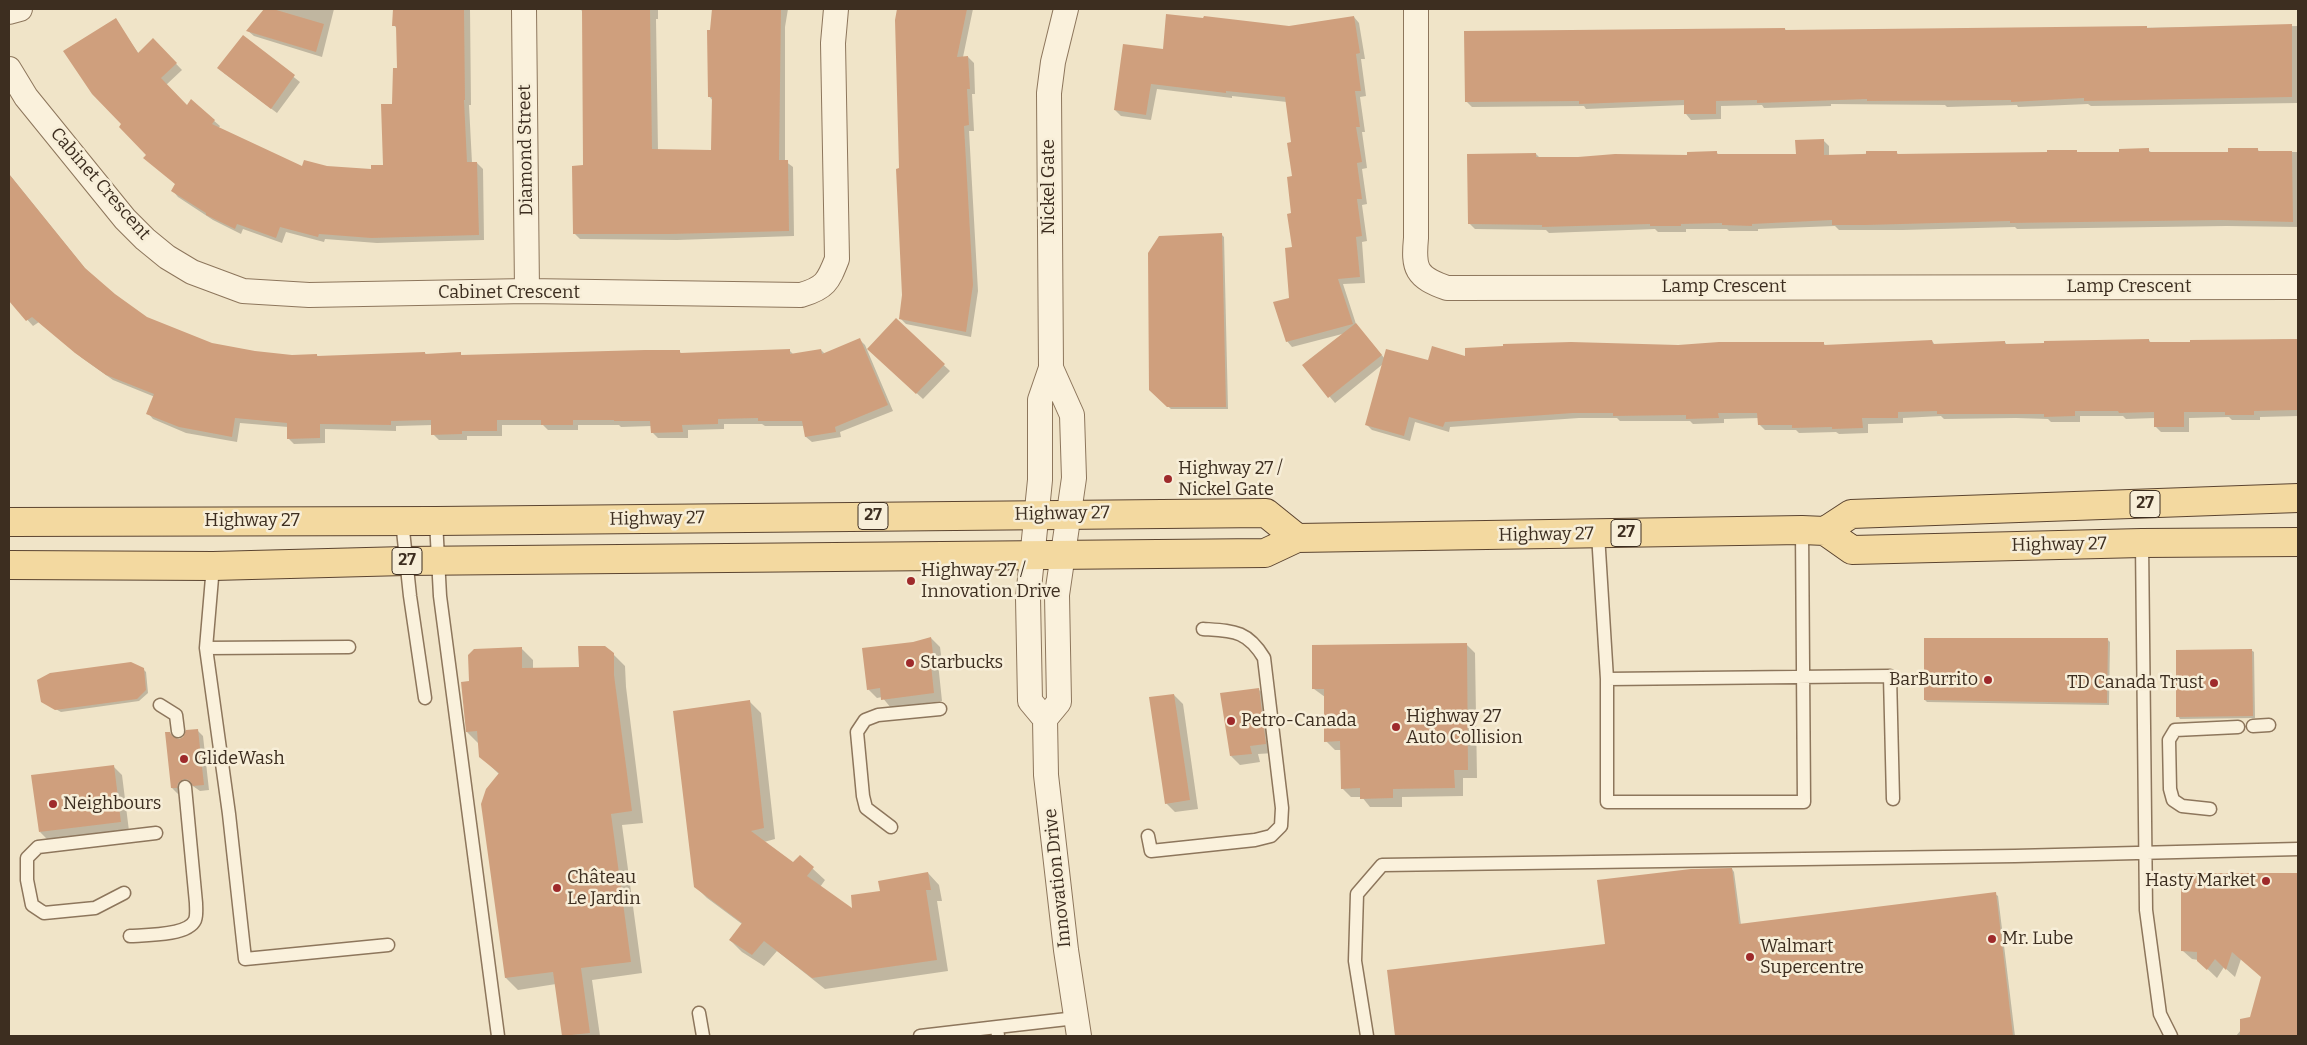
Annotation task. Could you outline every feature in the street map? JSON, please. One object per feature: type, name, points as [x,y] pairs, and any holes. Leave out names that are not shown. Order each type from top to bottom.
[{"type":"main road","name":"27","points":[[1813,530],[1851,514],[2298,498]]},
{"type":"main road","name":"Highway 27","points":[[9,522],[436,521],[1266,513],[1297,538]]},
{"type":"main road","name":"Highway 27","points":[[9,565],[213,566],[405,561],[1265,553],[1297,538],[1813,530],[1852,550],[2142,543],[2298,542]]},
{"type":"street","points":[[9,12],[20,9]]},
{"type":"street","name":"Diamond Street","points":[[524,9],[527,291]]},
{"type":"street","name":"Cabinet Crescent","points":[[9,68],[26,97],[125,220],[145,240],[167,257],[200,276],[243,291],[275,294],[527,291],[801,295],[819,290],[829,280],[837,259],[833,43],[836,9]]},
{"type":"street","name":"Nickel Gate","points":[[1037,515],[1040,480],[1040,400],[1051,368],[1049,93],[1053,62],[1066,9]]},
{"type":"street","name":"Lamp Crescent","points":[[1416,9],[1416,238],[1414,259],[1419,273],[1430,282],[1447,288],[2298,287]]},
{"type":"street","name":"Nickel Gate","points":[[1051,368],[1072,415],[1074,478],[1062,556]]},
{"type":"street","points":[[1037,515],[1028,598],[1030,701],[1046,719],[1059,702],[1057,595],[1062,556]]},
{"type":"street","name":"Innovation Drive","points":[[1046,719],[1046,775],[1066,950],[1078,1027]]},
{"type":"lane","points":[[402,521],[405,561],[424,698]]},
{"type":"lane","points":[[436,521],[440,596],[498,1036]]},
{"type":"lane","points":[[1598,534],[1607,679],[1607,802],[1804,802],[1804,678],[1813,530]]},
{"type":"lane","points":[[2142,543],[2146,910],[2160,1014],[2171,1036]]},
{"type":"lane","points":[[213,566],[206,648],[229,814],[245,958],[388,945]]},
{"type":"lane","points":[[1148,836],[1151,851],[1255,840],[1271,836],[1281,826],[1282,808],[1264,658],[1254,642],[1233,631],[1203,629]]},
{"type":"lane","points":[[206,648],[349,647]]},
{"type":"lane","points":[[1607,679],[1890,676],[1893,799]]},
{"type":"lane","points":[[160,705],[176,715],[178,731]]},
{"type":"lane","points":[[891,827],[866,808],[863,796],[857,732],[864,720],[878,716],[940,709]]},
{"type":"lane","points":[[2253,726],[2269,725]]},
{"type":"lane","points":[[2210,809],[2182,806],[2173,800],[2170,789],[2169,740],[2175,730],[2238,726]]},
{"type":"lane","points":[[130,936],[172,933],[187,928],[195,920],[196,903],[185,787]]},
{"type":"lane","points":[[124,893],[95,908],[44,913],[32,905],[27,880],[27,858],[38,846],[156,833]]},
{"type":"lane","points":[[1366,1036],[1354,961],[1357,894],[1382,865],[2146,854],[2298,849]]},
{"type":"lane","points":[[699,1013],[703,1036]]},
{"type":"lane","points":[[920,1036],[1078,1027]]},
{"type":"building","points":[[264,9],[273,9],[324,24],[316,52],[246,31]]},
{"type":"building","points":[[393,9],[464,9],[464,100],[467,162],[477,162],[479,235],[371,238],[319,234],[318,237],[280,227],[276,238],[237,224],[235,229],[206,215],[206,213],[171,191],[175,184],[143,158],[146,155],[119,127],[121,124],[92,94],[63,51],[116,18],[138,53],[153,38],[177,63],[161,78],[187,105],[191,99],[215,120],[212,124],[302,166],[304,160],[327,166],[371,169],[371,165],[383,165],[381,104],[392,104],[393,68],[397,68],[396,26],[392,26]]},
{"type":"building","points":[[582,9],[650,9],[652,149],[711,150],[712,97],[708,97],[707,30],[710,30],[712,9],[781,9],[779,160],[788,160],[789,231],[573,234],[572,166],[583,165]]},
{"type":"building","points":[[897,9],[967,9],[957,57],[968,56],[970,89],[967,89],[969,125],[964,126],[973,285],[966,332],[899,319],[902,295],[896,169],[899,168],[895,20]]},
{"type":"building","points":[[1166,14],[1203,18],[1204,16],[1289,26],[1354,16],[1360,53],[1356,54],[1361,91],[1355,91],[1360,127],[1356,127],[1362,162],[1357,163],[1362,199],[1357,199],[1362,236],[1356,237],[1360,277],[1338,279],[1353,324],[1286,342],[1273,302],[1289,298],[1285,248],[1292,247],[1287,214],[1291,213],[1287,177],[1292,176],[1287,143],[1291,142],[1285,97],[1226,91],[1226,93],[1151,84],[1146,115],[1114,110],[1123,44],[1163,49]]},
{"type":"building","points":[[2292,24],[2292,97],[2084,101],[2084,98],[2011,102],[2011,100],[1867,101],[1867,99],[1757,103],[1757,100],[1716,101],[1716,114],[1684,114],[1684,100],[1579,104],[1579,101],[1465,102],[1464,31],[2147,26],[2147,28]]},
{"type":"building","points":[[243,35],[295,75],[271,109],[217,68]]},
{"type":"building","points":[[1824,139],[1824,155],[1866,154],[1866,151],[1897,151],[1897,154],[2047,152],[2047,150],[2119,152],[2119,149],[2149,148],[2149,152],[2228,152],[2228,148],[2258,148],[2258,151],[2292,151],[2293,222],[2221,220],[2010,223],[2010,221],[1832,225],[1832,220],[1752,224],[1752,226],[1722,225],[1722,223],[1681,224],[1681,226],[1650,226],[1650,224],[1542,227],[1542,225],[1468,224],[1467,154],[1536,153],[1536,157],[1578,157],[1615,154],[1687,155],[1687,152],[1717,151],[1717,154],[1796,154],[1795,140]]},
{"type":"building","points":[[9,174],[85,268],[115,294],[147,317],[212,343],[255,351],[292,355],[317,354],[317,356],[425,352],[425,354],[461,352],[461,355],[645,350],[680,350],[680,353],[790,349],[790,354],[821,349],[822,354],[860,338],[888,405],[835,427],[836,432],[805,437],[802,421],[758,421],[758,418],[718,419],[718,424],[682,425],[683,432],[651,433],[650,421],[614,420],[573,420],[573,425],[541,425],[541,420],[497,420],[497,431],[462,431],[462,434],[431,435],[431,420],[391,421],[391,425],[320,424],[320,438],[287,439],[287,423],[235,418],[232,437],[179,427],[146,414],[154,394],[106,375],[75,353],[32,317],[26,321],[9,301]]},
{"type":"building","points":[[1222,233],[1226,407],[1167,407],[1149,390],[1148,253],[1159,236]]},
{"type":"building","points":[[896,318],[945,364],[916,394],[867,349]]},
{"type":"building","points":[[1356,323],[1382,355],[1328,398],[1302,365]]},
{"type":"building","points":[[2149,339],[2149,342],[2190,342],[2190,340],[2298,339],[2298,410],[2254,411],[2254,415],[2225,415],[2225,412],[2184,412],[2184,427],[2154,427],[2154,412],[2119,413],[2118,411],[2075,411],[2075,416],[2044,417],[2044,414],[1937,414],[1937,411],[1898,412],[1898,418],[1862,418],[1863,428],[1832,429],[1832,427],[1792,428],[1792,425],[1758,425],[1757,413],[1718,413],[1719,418],[1686,419],[1686,415],[1613,416],[1613,413],[1573,413],[1445,422],[1443,427],[1409,417],[1404,436],[1365,425],[1386,349],[1428,360],[1432,346],[1465,356],[1465,348],[1503,346],[1503,344],[1571,342],[1678,345],[1719,342],[1824,342],[1824,345],[1932,340],[1933,344],[2005,341],[2005,344],[2044,343],[2044,341]]},
{"type":"building","points":[[931,637],[933,654],[930,655],[934,693],[881,700],[880,688],[867,690],[862,648],[913,642]]},
{"type":"building","points":[[1924,638],[2108,638],[2107,703],[1924,700]]},
{"type":"building","name":"Highway 27 Auto Collision","points":[[1467,643],[1468,770],[1454,770],[1455,788],[1393,789],[1393,798],[1360,799],[1360,788],[1341,789],[1340,741],[1324,742],[1324,689],[1312,689],[1312,645]]},
{"type":"building","name":"Château Le Jardin","points":[[578,646],[605,646],[614,653],[614,675],[632,811],[611,814],[631,962],[581,968],[590,1033],[562,1036],[553,972],[505,978],[481,804],[486,789],[499,773],[479,757],[477,731],[466,732],[461,682],[469,681],[468,655],[474,649],[522,647],[522,668],[579,667]]},
{"type":"building","name":"TD Canada Trust","points":[[2252,649],[2253,716],[2176,717],[2176,650]]},
{"type":"building","points":[[131,662],[144,668],[146,690],[137,699],[55,710],[41,702],[37,680],[50,673]]},
{"type":"building","points":[[1259,688],[1266,744],[1250,746],[1252,754],[1230,756],[1220,693]]},
{"type":"building","points":[[1174,694],[1190,800],[1165,804],[1149,697]]},
{"type":"building","points":[[750,700],[764,828],[751,831],[793,862],[800,855],[814,867],[807,876],[852,908],[851,895],[880,891],[878,881],[928,872],[931,890],[926,890],[937,960],[812,978],[764,941],[752,955],[729,940],[742,923],[694,887],[673,711]]},
{"type":"building","name":"GlideWash","points":[[198,729],[204,785],[193,786],[189,780],[184,779],[178,783],[177,788],[171,788],[165,732],[170,732],[172,736],[179,739],[183,737],[186,730]]},
{"type":"building","points":[[114,765],[121,822],[39,832],[31,775]]},
{"type":"building","name":"Walmart Supercentre","points":[[1732,868],[1739,924],[1996,892],[2013,1036],[1395,1036],[1387,970],[1605,944],[1597,880],[1691,869]]},
{"type":"building","points":[[2181,873],[2298,873],[2298,1036],[2240,1036],[2240,1019],[2250,1017],[2261,977],[2232,952],[2226,970],[2215,959],[2207,970],[2197,961],[2197,952],[2181,951]]},
{"type":"place","name":"Highway 27 / Nickel Gate","points":[[1168,479]]},
{"type":"place","name":"Highway 27 / Innovation Drive","points":[[911,581]]},
{"type":"place","name":"Starbucks","points":[[910,663]]},
{"type":"place","name":"BarBurrito","points":[[1988,680]]},
{"type":"place","name":"TD Canada Trust","points":[[2214,683]]},
{"type":"place","name":"Petro-Canada","points":[[1231,721]]},
{"type":"place","name":"Highway 27 Auto Collision","points":[[1396,727]]},
{"type":"place","name":"GlideWash","points":[[184,759]]},
{"type":"place","name":"Neighbours","points":[[53,804]]},
{"type":"place","name":"Hasty Market","points":[[2266,881]]},
{"type":"place","name":"Château Le Jardin","points":[[557,888]]},
{"type":"place","name":"Mr. Lube","points":[[1992,939]]},
{"type":"place","name":"Walmart Supercentre","points":[[1750,957]]}]
